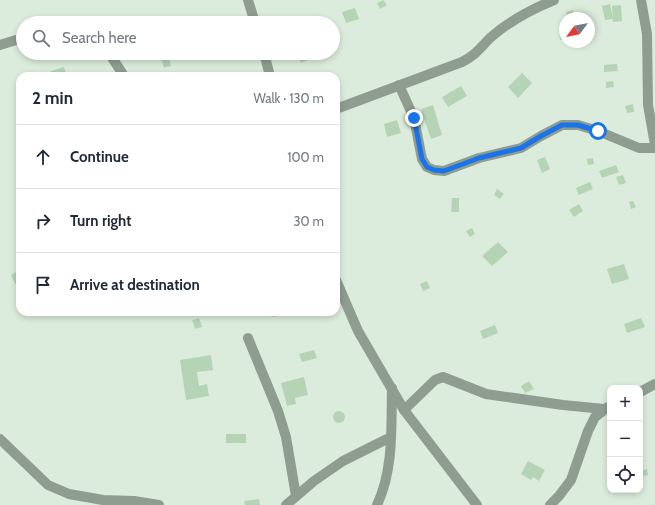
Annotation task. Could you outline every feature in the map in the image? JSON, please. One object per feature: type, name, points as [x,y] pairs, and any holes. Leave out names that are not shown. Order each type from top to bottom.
[{"type":"street","points":[[248,0],[253,16]]},
{"type":"street","points":[[340,107],[469,58],[507,26],[527,13],[554,0]]},
{"type":"street","points":[[399,85],[414,118],[422,159],[427,167],[434,170],[444,171],[479,158],[521,148],[562,125],[578,125],[598,131],[639,148],[655,147],[648,105],[647,34],[641,0]]},
{"type":"street","points":[[0,45],[16,40]]},
{"type":"street","points":[[114,60],[121,72]]},
{"type":"street","points":[[266,60],[269,72]]},
{"type":"street","points":[[340,289],[358,331],[404,410],[477,505]]},
{"type":"street","points":[[248,338],[278,411],[286,438],[296,496]]},
{"type":"street","points":[[404,410],[435,380],[443,377],[486,394],[563,405],[607,408]]},
{"type":"street","points":[[643,390],[655,384]]},
{"type":"street","points":[[377,505],[383,493],[388,470],[391,437],[392,388]]},
{"type":"street","points":[[550,505],[571,480],[588,432],[595,417],[607,408]]},
{"type":"street","points":[[286,505],[314,481],[343,461],[391,437]]},
{"type":"street","points":[[0,439],[48,485],[69,494],[103,500],[134,501],[159,505]]},
{"type":"building","points":[[383,0],[387,5],[380,9],[377,3]]},
{"type":"building","points":[[610,4],[613,19],[605,20],[602,6]]},
{"type":"building","points":[[621,5],[622,21],[613,22],[612,6]]},
{"type":"building","points":[[355,8],[359,19],[346,23],[342,12]]},
{"type":"building","points":[[162,60],[170,60],[171,66],[164,68]]},
{"type":"building","points":[[300,60],[308,60],[301,63]]},
{"type":"building","points":[[617,64],[618,71],[604,72],[604,65]]},
{"type":"building","points":[[64,67],[65,72],[51,72]]},
{"type":"building","points":[[522,73],[532,83],[518,98],[508,87]]},
{"type":"building","points":[[613,81],[614,87],[606,88],[606,82]]},
{"type":"building","points":[[461,86],[467,96],[448,107],[442,97]]},
{"type":"building","points":[[633,104],[634,112],[627,113],[625,106]]},
{"type":"building","points":[[433,105],[442,135],[431,139],[421,109]]},
{"type":"building","points":[[397,120],[401,133],[387,137],[384,124]]},
{"type":"building","points":[[545,157],[550,169],[542,173],[537,160]]},
{"type":"building","points":[[593,158],[594,164],[588,165],[587,159]]},
{"type":"building","points":[[616,165],[619,172],[602,178],[599,171]]},
{"type":"building","points":[[623,175],[626,183],[619,185],[616,177]]},
{"type":"building","points":[[590,182],[593,189],[579,195],[576,188]]},
{"type":"building","points":[[497,189],[504,194],[500,199],[494,195]]},
{"type":"building","points":[[452,198],[459,198],[459,212],[451,212]]},
{"type":"building","points":[[633,201],[636,207],[631,209],[629,202]]},
{"type":"building","points":[[579,204],[583,211],[574,217],[569,210]]},
{"type":"building","points":[[472,228],[475,234],[470,237],[466,231]]},
{"type":"building","points":[[498,242],[508,252],[492,266],[482,256]]},
{"type":"building","points":[[624,264],[629,279],[612,284],[607,269]]},
{"type":"building","points":[[16,272],[16,284],[15,284],[11,275]]},
{"type":"building","points":[[427,281],[430,288],[423,291],[420,284]]},
{"type":"building","points":[[199,318],[202,327],[195,329],[192,320]]},
{"type":"building","points":[[641,318],[645,327],[627,333],[624,324]]},
{"type":"building","points":[[495,325],[498,333],[483,339],[480,331]]},
{"type":"building","points":[[314,350],[317,358],[302,362],[299,354]]},
{"type":"building","points":[[211,355],[213,370],[197,372],[199,386],[207,384],[209,396],[186,400],[180,360]]},
{"type":"building","points":[[304,377],[308,395],[295,398],[296,404],[287,406],[281,383]]},
{"type":"building","points":[[529,381],[534,389],[525,393],[521,386]]},
{"type":"building","points":[[341,411],[344,412],[344,422],[337,423],[334,422],[333,415],[334,412]]},
{"type":"building","points":[[226,434],[246,434],[246,443],[226,443]]},
{"type":"building","points":[[528,461],[545,470],[539,481],[533,477],[531,480],[521,474]]},
{"type":"building","points":[[647,469],[648,475],[643,476],[643,470]]},
{"type":"building","points":[[259,499],[260,505],[245,505],[244,501]]},
{"type":"route","points":[[414,118],[422,159],[427,167],[434,170],[444,171],[479,158],[506,153],[521,148],[562,125],[578,125],[598,131]]}]
